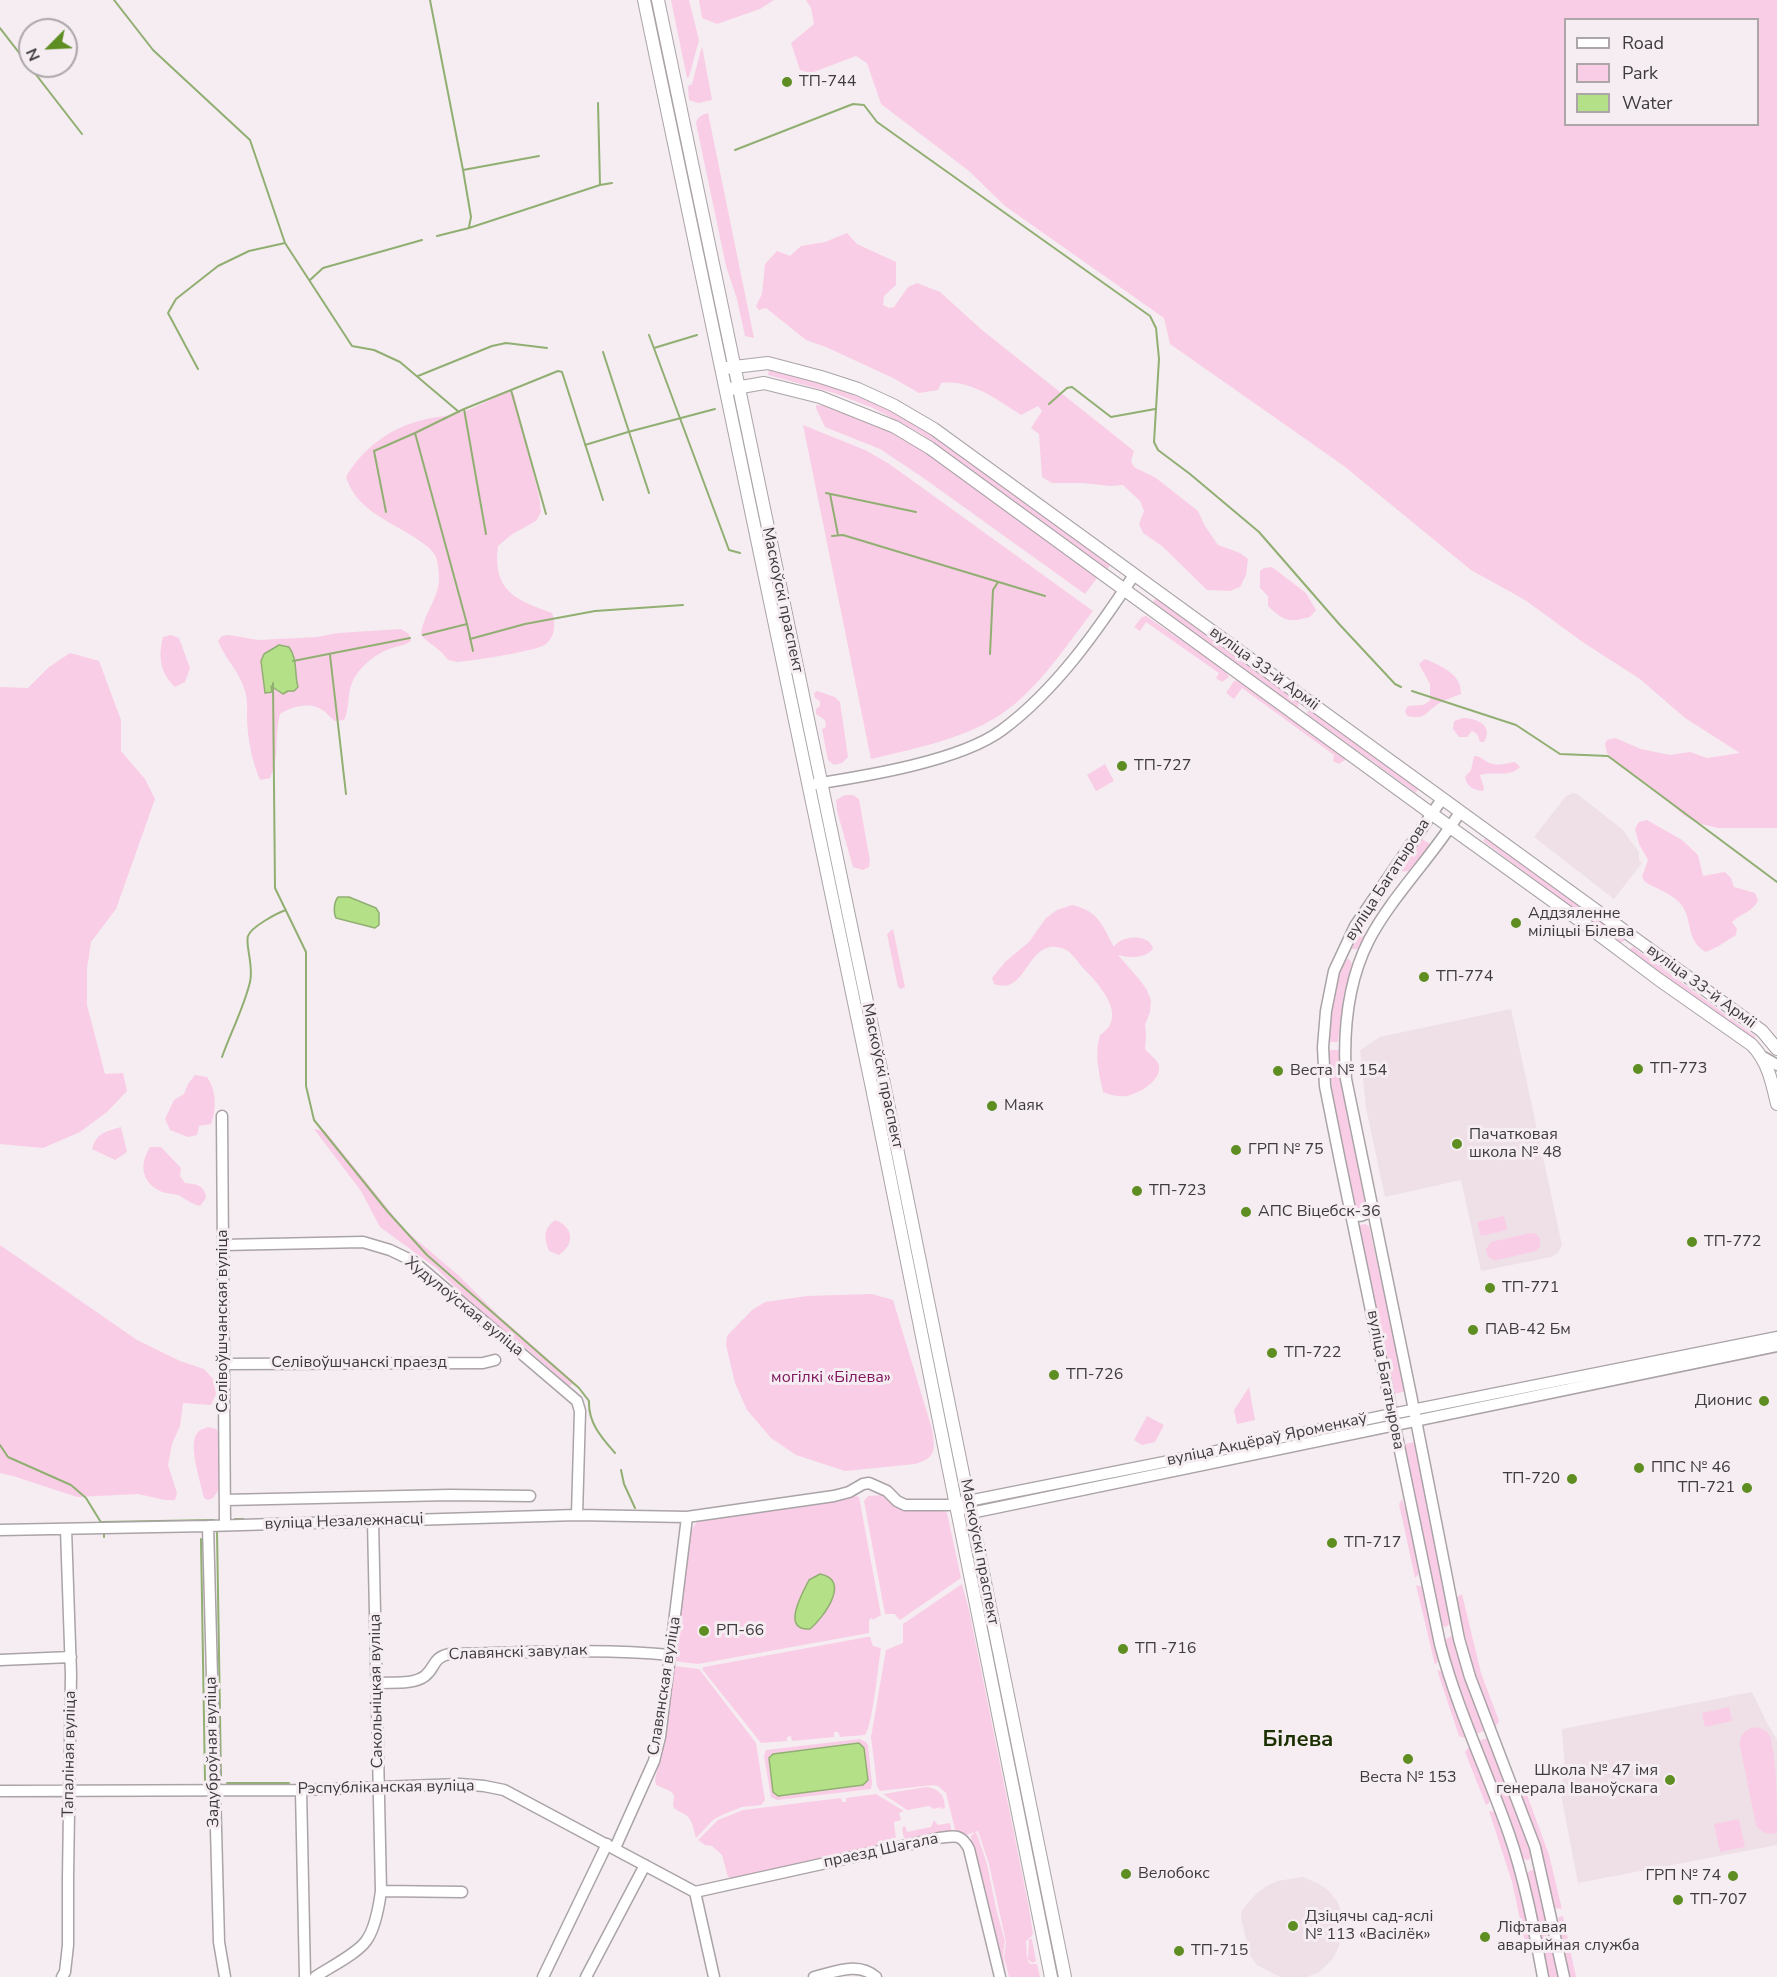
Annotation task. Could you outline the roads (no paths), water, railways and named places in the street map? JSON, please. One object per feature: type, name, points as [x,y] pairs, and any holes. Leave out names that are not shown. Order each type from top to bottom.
[{"type":"main road","points":[[645,0],[688,177]]},
{"type":"main road","points":[[658,0],[688,177]]},
{"type":"main road","name":"Маскоўскі праспект","points":[[688,177],[1065,1977]]},
{"type":"main road","name":"вуліца 33-й Арміі","points":[[728,367],[768,363],[821,377],[858,389],[893,405],[934,429],[1762,1031],[1776,1047]]},
{"type":"main road","name":"вуліца 33-й Арміі","points":[[732,388],[764,383],[820,397],[895,427],[949,461],[1752,1045],[1762,1056]]},
{"type":"main road","points":[[1291,710],[1297,711],[1302,708],[1304,702],[1302,697]]},
{"type":"main road","points":[[1306,721],[1303,717],[1305,710],[1310,706],[1316,707]]},
{"type":"main road","points":[[1615,946],[1620,948],[1626,945],[1628,940],[1626,933]]},
{"type":"main road","points":[[1629,957],[1627,951],[1629,946],[1635,942],[1639,943]]},
{"type":"main road","points":[[1762,1056],[1772,1079],[1777,1104]]},
{"type":"main road","name":"Маскоўскі праспект","points":[[966,1506],[1051,1977]]},
{"type":"street","points":[[815,784],[895,769],[947,755],[974,745],[1001,731],[1062,673],[1096,630],[1134,575]]},
{"type":"street","name":"вуліца Багатырова","points":[[1442,799],[1368,904],[1338,960],[1329,997],[1323,1047],[1325,1086],[1440,1644],[1522,1877],[1543,1977]]},
{"type":"street","name":"вуліца Багатырова","points":[[1460,812],[1383,918],[1365,949],[1358,967],[1346,1016],[1344,1047],[1346,1079],[1459,1639],[1470,1677],[1536,1852],[1564,1977]]},
{"type":"street","points":[[1347,941],[1348,947],[1354,953],[1360,953],[1365,949]]},
{"type":"street","points":[[1338,960],[1342,956],[1351,956],[1358,967]]},
{"type":"street","name":"вуліца 33-й Арміі","points":[[1776,1047],[1762,1056],[1777,1065]]},
{"type":"street","name":"Селівоўшчанская вуліца","points":[[222,1116],[225,1526]]},
{"type":"street","points":[[1349,1209],[1355,1215],[1361,1216],[1368,1212],[1371,1205]]},
{"type":"street","points":[[1354,1231],[1358,1224],[1363,1222],[1372,1224],[1376,1228]]},
{"type":"street","name":"Худулоўская вуліца","points":[[222,1245],[363,1242],[390,1250],[412,1261],[577,1401],[580,1411],[577,1515]]},
{"type":"street","name":"вуліца Акцёраў Яроменкаў","points":[[1703,1357],[1777,1337]]},
{"type":"street","name":"вуліца Акцёраў Яроменкаў","points":[[1244,1451],[1392,1414],[1415,1415],[1703,1357],[1777,1346]]},
{"type":"street","name":"Селівоўшчанскі праезд","points":[[223,1364],[483,1363],[495,1360]]},
{"type":"street","name":"вуліца Акцёраў Яроменкаў","points":[[687,1517],[834,1496],[869,1483],[887,1491],[905,1505],[966,1506],[1244,1451],[1394,1426],[1415,1415]]},
{"type":"street","name":"вуліца Незалежнасці","points":[[225,1500],[450,1494],[530,1496]]},
{"type":"street","name":"вуліца Незалежнасці","points":[[0,1530],[225,1526],[577,1515],[687,1517]]},
{"type":"street","name":"Славянская вуліца","points":[[543,1977],[654,1761],[664,1711],[687,1517]]},
{"type":"street","name":"Сакольніцкая вуліца","points":[[315,1977],[348,1956],[366,1941],[378,1911],[381,1891],[373,1521]]},
{"type":"street","name":"Задуброўная вуліца","points":[[208,1526],[219,1942],[225,1977]]},
{"type":"street","name":"Тапаліная вуліца","points":[[62,1977],[65,1972],[68,1945],[71,1657],[66,1529]]},
{"type":"street","points":[[1436,1624],[1442,1631],[1448,1631],[1454,1626],[1455,1621]]},
{"type":"street","points":[[1440,1644],[1443,1636],[1449,1633],[1456,1635],[1459,1639]]},
{"type":"street","name":"Славянскі завулак","points":[[378,1683],[413,1681],[423,1677],[436,1659],[449,1654],[572,1653],[610,1650],[670,1655]]},
{"type":"street","points":[[0,1660],[71,1657]]},
{"type":"street","name":"Рэспубліканская вуліца","points":[[0,1791],[301,1790],[460,1784],[483,1786],[504,1791],[695,1892]]},
{"type":"street","points":[[301,1790],[305,1977]]},
{"type":"street","name":"праезд Шагала","points":[[695,1892],[929,1840],[958,1837],[964,1840],[969,1849],[1000,1977]]},
{"type":"street","points":[[1516,1858],[1523,1864],[1529,1864],[1535,1858],[1536,1852]]},
{"type":"street","points":[[586,1977],[645,1865]]},
{"type":"street","points":[[1522,1877],[1523,1872],[1530,1867],[1541,1872]]},
{"type":"street","points":[[381,1891],[462,1892]]},
{"type":"street","points":[[695,1892],[714,1977]]},
{"type":"street","points":[[814,1977],[858,1968],[869,1971],[876,1977]]},
{"type":"water","points":[[279,645],[289,647],[292,652],[298,687],[294,691],[283,694],[271,686],[272,692],[265,693],[261,661],[264,654]]},
{"type":"water","points":[[338,897],[349,897],[376,908],[379,913],[379,925],[375,928],[336,918],[334,907]]},
{"type":"water","points":[[820,1574],[829,1578],[834,1584],[832,1600],[822,1617],[810,1629],[801,1628],[796,1624],[795,1618],[799,1601],[809,1580]]},
{"type":"water","points":[[859,1743],[864,1748],[868,1780],[863,1785],[778,1796],[773,1792],[769,1758],[773,1754]]},
{"type":"waterway","points":[[114,0],[153,50],[250,140],[285,243],[352,346],[374,350],[400,362],[459,412]]},
{"type":"waterway","points":[[430,0],[463,170],[471,217],[469,227]]},
{"type":"waterway","points":[[0,28],[82,134]]},
{"type":"waterway","points":[[437,236],[469,228],[600,185],[598,103]]},
{"type":"waterway","points":[[735,150],[853,104],[864,105],[877,122],[1150,316],[1156,328],[1159,359],[1154,442],[1158,450],[1259,532],[1340,625],[1395,684],[1401,687]]},
{"type":"waterway","points":[[463,170],[539,156]]},
{"type":"waterway","points":[[600,185],[612,183]]},
{"type":"waterway","points":[[310,280],[323,268],[422,240]]},
{"type":"waterway","points":[[198,369],[168,313],[176,299],[218,266],[249,251],[285,243]]},
{"type":"waterway","points":[[649,335],[729,550],[740,553]]},
{"type":"waterway","points":[[654,348],[697,335]]},
{"type":"waterway","points":[[418,376],[492,346],[506,343],[547,348]]},
{"type":"waterway","points":[[603,352],[649,493]]},
{"type":"waterway","points":[[423,635],[467,624],[415,433],[464,409],[558,371],[562,372],[603,500]]},
{"type":"waterway","points":[[1049,404],[1067,388],[1072,387],[1111,417],[1155,409]]},
{"type":"waterway","points":[[511,390],[546,514]]},
{"type":"waterway","points":[[464,409],[486,534]]},
{"type":"waterway","points":[[585,445],[715,409]]},
{"type":"waterway","points":[[386,512],[374,451],[415,433]]},
{"type":"waterway","points":[[826,493],[916,512]]},
{"type":"waterway","points":[[830,494],[838,535]]},
{"type":"waterway","points":[[832,536],[843,535],[1045,596]]},
{"type":"waterway","points":[[990,654],[993,590],[998,582]]},
{"type":"waterway","points":[[470,639],[525,624],[595,611],[683,605]]},
{"type":"waterway","points":[[467,624],[473,651]]},
{"type":"waterway","points":[[293,661],[410,638]]},
{"type":"waterway","points":[[330,655],[346,794]]},
{"type":"waterway","points":[[273,683],[275,888],[306,952],[306,1086],[314,1120],[388,1212],[427,1255],[579,1388],[589,1401],[593,1423],[615,1453]]},
{"type":"waterway","points":[[1412,691],[1516,725],[1560,754],[1608,756],[1777,882]]},
{"type":"waterway","points":[[222,1057],[250,982],[248,936],[259,925],[286,910]]},
{"type":"waterway","points":[[0,1445],[8,1457],[71,1485],[86,1498],[102,1524]]},
{"type":"waterway","points":[[621,1470],[624,1484],[635,1508]]},
{"type":"waterway","points":[[235,1519],[243,1519]]},
{"type":"waterway","points":[[102,1522],[214,1520]]},
{"type":"waterway","points":[[217,1531],[221,1778]]},
{"type":"waterway","points":[[201,1539],[205,1781]]},
{"type":"waterway","points":[[227,1783],[289,1783]]},
{"type":"place","name":"ТП-744","points":[[787,82]]},
{"type":"place","name":"ТП-727","points":[[1122,766]]},
{"type":"place","name":"Аддзяленне міліцыі Білева","points":[[1516,923]]},
{"type":"place","name":"ТП-774","points":[[1424,977]]},
{"type":"place","name":"ТП-773","points":[[1638,1069]]},
{"type":"place","name":"Веста № 154","points":[[1278,1071]]},
{"type":"place","name":"Маяк","points":[[992,1106]]},
{"type":"place","name":"Пачатковая школа № 48","points":[[1457,1144]]},
{"type":"place","name":"ГРП № 75","points":[[1236,1150]]},
{"type":"place","name":"ТП-723","points":[[1137,1191]]},
{"type":"place","name":"АПС Віцебск-36","points":[[1246,1212]]},
{"type":"place","name":"ТП-772","points":[[1692,1242]]},
{"type":"place","name":"ТП-771","points":[[1490,1288]]},
{"type":"place","name":"ПАВ-42 Бм","points":[[1473,1330]]},
{"type":"place","name":"ТП-722","points":[[1272,1353]]},
{"type":"place","name":"ТП-726","points":[[1054,1375]]},
{"type":"place","name":"Дионис","points":[[1764,1401]]},
{"type":"place","name":"ППС № 46","points":[[1639,1468]]},
{"type":"place","name":"ТП-720","points":[[1572,1479]]},
{"type":"place","name":"ТП-721","points":[[1747,1488]]},
{"type":"place","name":"ТП-717","points":[[1332,1543]]},
{"type":"place","name":"РП-66","points":[[704,1631]]},
{"type":"place","name":"ТП -716","points":[[1123,1649]]},
{"type":"place","name":"Веста № 153","points":[[1408,1759]]},
{"type":"place","name":"Школа № 47 імя генерала Іваноўскага","points":[[1670,1780]]},
{"type":"place","name":"Велобокс","points":[[1126,1874]]},
{"type":"place","name":"ГРП № 74","points":[[1733,1876]]},
{"type":"place","name":"ТП-707","points":[[1678,1900]]},
{"type":"place","name":"Дзіцячы сад-яслі № 113 «Васілёк»","points":[[1293,1926]]},
{"type":"place","name":"Ліфтавая аварыйная служба","points":[[1485,1937]]},
{"type":"place","name":"ТП-715","points":[[1179,1951]]},
{"type":"district","name":"Білева","points":[[1298,1741]]},
{"type":"park label","name":"могілкі «Білева»","points":[[831,1378]]}]
